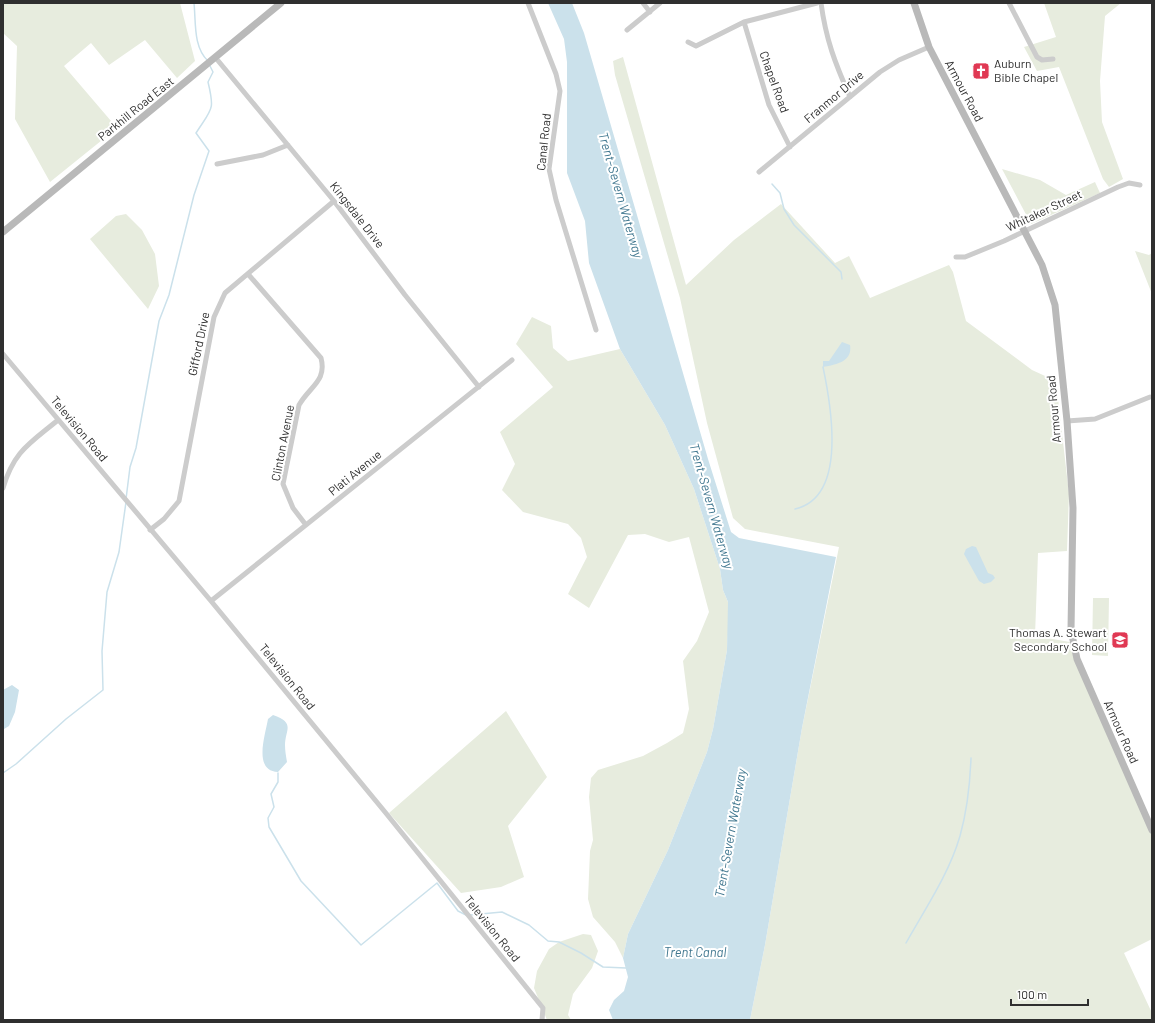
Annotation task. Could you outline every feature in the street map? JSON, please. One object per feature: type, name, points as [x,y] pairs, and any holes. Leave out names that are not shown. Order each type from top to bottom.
[{"type":"main road","name":"Parkhill Road East","points":[[3,232],[281,3]]},
{"type":"main road","name":"Armour Road","points":[[914,3],[929,47],[1042,265],[1055,305],[1067,421],[1073,508],[1071,630],[1077,659],[1152,830]]},
{"type":"street","name":"Canal Road","points":[[528,3],[556,74],[560,91],[549,169],[556,200],[596,330]]},
{"type":"street","points":[[643,3],[650,12]]},
{"type":"street","points":[[627,30],[660,3]]},
{"type":"street","points":[[688,42],[696,46],[744,22],[817,3]]},
{"type":"street","points":[[821,3],[826,34],[836,65],[850,97]]},
{"type":"street","points":[[1008,3],[1036,57],[1042,60],[1053,60]]},
{"type":"street","name":"Chapel Road","points":[[744,22],[769,106],[790,148]]},
{"type":"street","name":"Franmor Drive","points":[[759,172],[790,148],[880,72],[899,60],[929,47]]},
{"type":"street","name":"Kingsdale Drive","points":[[216,57],[334,201],[405,295],[479,387]]},
{"type":"street","points":[[217,164],[264,155],[288,145]]},
{"type":"street","name":"Whitaker Street","points":[[956,257],[965,257],[1025,231],[1118,187],[1129,183],[1140,185]]},
{"type":"street","name":"Gifford Drive","points":[[150,530],[164,519],[179,501],[214,317],[225,293],[334,201]]},
{"type":"street","name":"Clinton Avenue","points":[[248,274],[321,358],[324,370],[320,379],[306,394],[299,405],[283,484],[293,508],[306,525]]},
{"type":"street","name":"Television Road","points":[[3,354],[211,601],[380,806],[543,1008],[542,1020]]},
{"type":"street","name":"Plati Avenue","points":[[211,601],[512,360]]},
{"type":"street","points":[[1067,421],[1095,419],[1150,397]]},
{"type":"street","points":[[3,488],[8,471],[19,452],[58,420]]},
{"type":"shaded area","points":[[3,3],[180,3],[195,61],[177,78],[145,40],[109,65],[91,43],[64,66],[117,128],[50,182],[15,119],[17,46],[3,33]]},
{"type":"shaded area","points":[[1044,3],[1121,3],[1105,16],[1100,81],[1102,122],[1123,179],[1109,187],[1103,179],[1059,67],[1037,71],[1024,47],[1056,37]]},
{"type":"shaded area","points":[[623,57],[686,285],[734,240],[781,204],[835,263],[849,256],[870,298],[949,265],[953,272],[966,321],[1032,370],[1056,381],[1069,494],[1067,551],[1038,553],[1035,636],[1070,642],[1133,784],[1152,835],[1152,939],[1124,953],[1152,1013],[1152,1020],[750,1020],[765,945],[802,728],[839,547],[745,529],[733,518],[707,423],[680,298],[615,75],[613,61]]},
{"type":"shaded area","points":[[1002,169],[1040,180],[1066,195],[1095,182],[1100,193],[1031,224]]},
{"type":"shaded area","points":[[126,214],[142,230],[155,254],[159,286],[148,309],[90,239],[116,216]]},
{"type":"shaded area","points":[[1135,251],[1149,255],[1152,253],[1152,294]]},
{"type":"shaded area","points":[[532,317],[551,326],[553,348],[568,361],[620,349],[665,425],[694,489],[720,569],[723,590],[728,602],[729,616],[727,650],[713,729],[707,752],[668,850],[628,934],[623,958],[615,942],[593,917],[588,899],[590,851],[593,840],[589,797],[591,778],[598,770],[643,756],[683,733],[689,709],[683,661],[697,641],[709,612],[689,537],[669,542],[645,534],[628,535],[589,608],[568,594],[587,557],[581,538],[568,524],[523,512],[502,490],[515,464],[500,432],[553,387],[516,344]]},
{"type":"shaded area","points":[[1093,598],[1109,598],[1108,656],[1092,655]]},
{"type":"shaded area","points":[[506,711],[547,777],[508,826],[524,877],[501,887],[461,893],[389,813]]},
{"type":"shaded area","points":[[583,934],[591,935],[598,951],[592,968],[573,994],[568,1015],[571,1020],[547,1020],[534,988],[537,971],[549,949],[559,942]]},
{"type":"water","name":"Trent Canal","points":[[548,3],[572,3],[584,33],[708,459],[731,532],[739,538],[836,557],[802,728],[765,945],[750,1020],[613,1020],[609,1010],[614,1000],[624,991],[628,977],[623,958],[628,934],[668,850],[707,752],[713,729],[727,650],[728,602],[723,590],[720,569],[694,489],[665,425],[620,349],[589,263],[585,221],[567,173],[567,62],[564,39]]},
{"type":"water","points":[[842,342],[850,345],[849,355],[846,359],[838,364],[823,367],[823,361],[829,361]]},
{"type":"water","points":[[972,546],[976,547],[988,573],[993,575],[995,578],[991,582],[984,584],[979,581],[964,554],[966,549]]},
{"type":"water","points":[[12,685],[19,690],[15,712],[9,726],[4,729],[3,690]]},
{"type":"water","points":[[273,715],[285,721],[288,727],[285,740],[287,762],[278,772],[270,770],[265,766],[262,752],[268,719]]},
{"type":"waterway","points":[[194,3],[196,34],[200,49],[208,61]]},
{"type":"waterway","points":[[126,499],[130,467],[136,448],[159,321],[169,295],[194,195],[209,151],[196,133],[211,109],[208,82],[213,72],[210,66]]},
{"type":"waterway","points":[[772,184],[780,193],[784,209],[794,225],[841,272],[842,279]]},
{"type":"waterway","points":[[795,509],[812,501],[823,487],[829,469],[832,448],[832,425],[823,367]]},
{"type":"waterway","points":[[3,773],[16,764],[66,719],[103,690],[102,651],[107,592],[119,552],[126,502]]},
{"type":"waterway","points":[[906,943],[943,878],[950,864],[960,836],[969,788],[971,758]]},
{"type":"waterway","points":[[278,773],[278,782],[271,794],[274,807],[268,818],[269,827],[301,881],[361,945],[437,883],[458,911],[466,915]]},
{"type":"waterway","points":[[470,915],[502,912],[529,925],[548,941],[559,942],[581,953],[603,967],[626,968]]},
{"type":"place","name":"Auburn Bible Chapel","points":[[981,71]]},
{"type":"place","name":"Thomas A. Stewart Secondary School","points":[[1120,640]]},
{"type":"water label","name":"Trent–Severn Waterway","points":[[621,195]]},
{"type":"water label","name":"Trent–Severn Waterway","points":[[712,506]]},
{"type":"water label","name":"Trent–Severn Waterway","points":[[730,833]]}]
